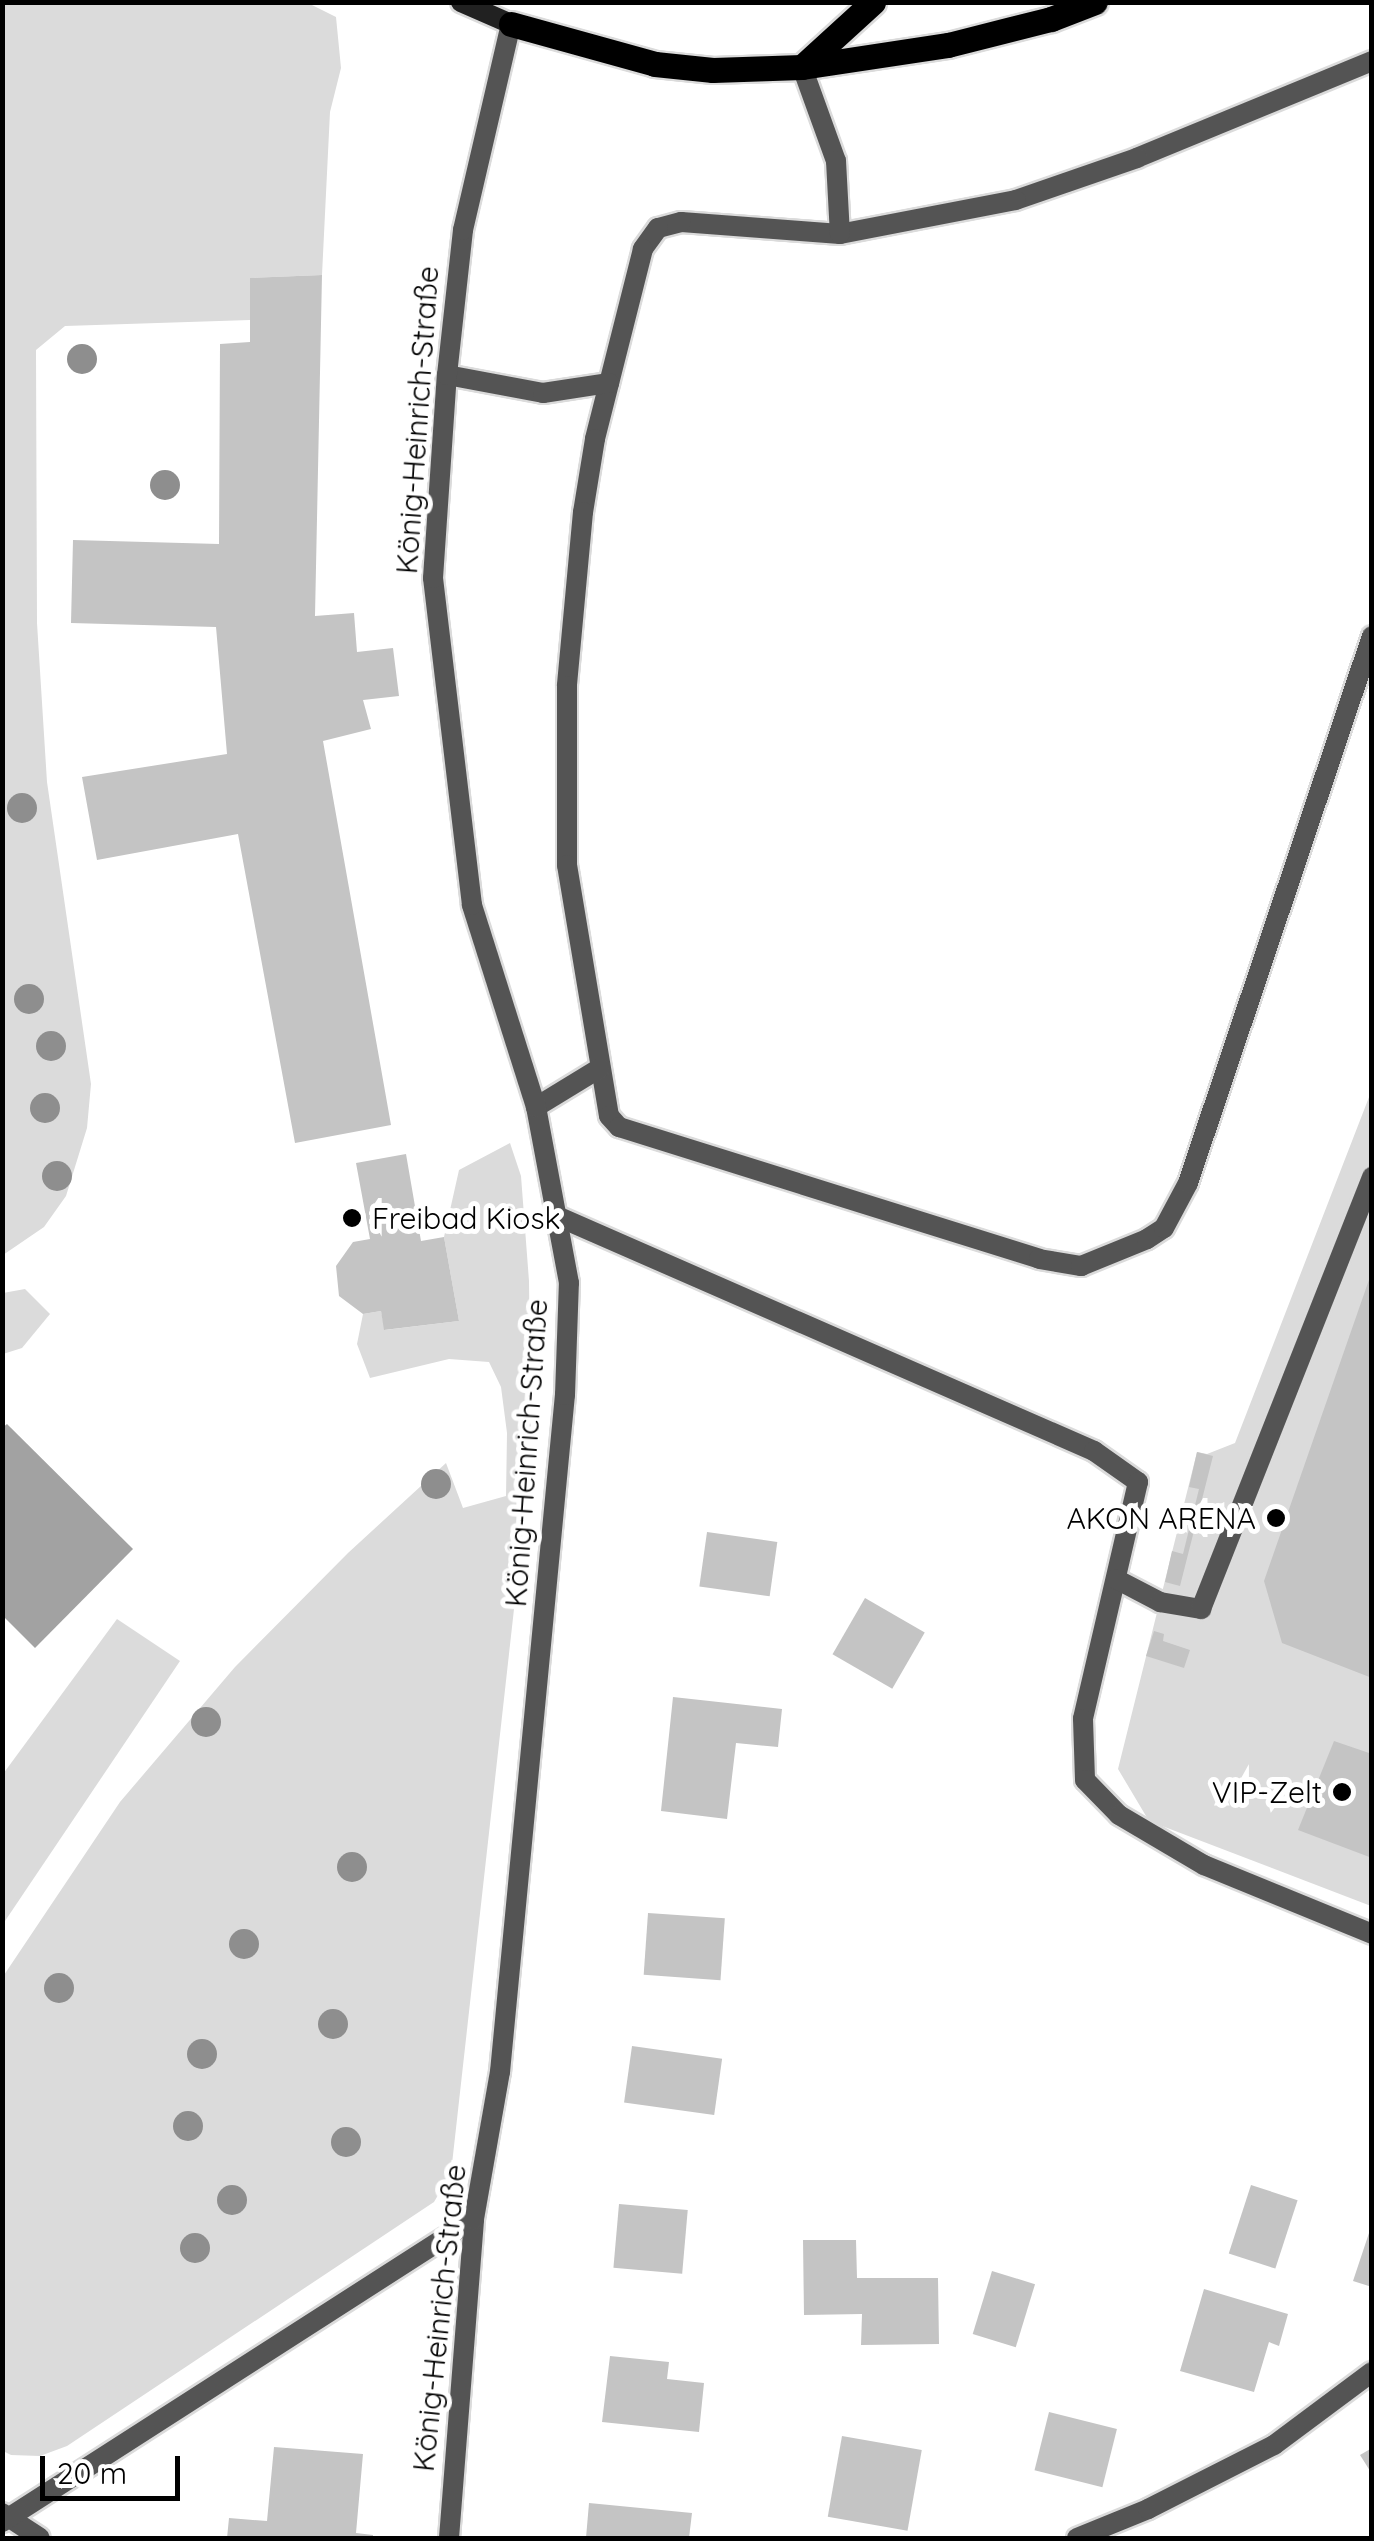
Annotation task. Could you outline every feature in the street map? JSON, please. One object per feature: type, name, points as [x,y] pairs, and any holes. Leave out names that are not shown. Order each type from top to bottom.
[{"type":"main road","points":[[461,2],[511,24],[655,64],[713,70],[802,66],[948,44],[1051,19],[1096,2]]},
{"type":"main road","points":[[802,66],[873,2]]},
{"type":"street","name":"König-Heinrich-Straße","points":[[448,2538],[474,2219],[500,2072],[565,1395],[569,1283],[536,1107],[472,905],[433,578],[446,375],[463,230],[511,24]]},
{"type":"street","points":[[1372,61],[1250,107],[1137,158],[1016,200],[840,234],[681,222],[658,228],[643,249],[609,383],[583,512],[569,648],[567,865],[610,1116],[619,1127],[1038,1259],[1081,1266],[1137,1244],[1164,1228],[1188,1182],[1372,636]]},
{"type":"street","points":[[802,66],[836,161],[840,234]]},
{"type":"street","points":[[446,375],[543,393],[609,383]]},
{"type":"street","points":[[536,1107],[600,1068]]},
{"type":"street","points":[[1116,1579],[1160,1602],[1201,1609],[1372,1177]]},
{"type":"street","points":[[559,1216],[1094,1451],[1138,1482],[1084,1718],[1085,1780],[1119,1814],[1204,1865],[1372,1934]]},
{"type":"street","points":[[40,2538],[5,2518],[474,2219]]},
{"type":"street","points":[[1076,2538],[1148,2510],[1274,2445],[1372,2372]]},
{"type":"shaded area","points":[[3,3],[308,3],[336,17],[341,68],[330,112],[322,275],[251,278],[250,320],[65,326],[36,350],[37,623],[47,782],[91,1084],[87,1128],[66,1196],[44,1227],[3,1255]]},
{"type":"shaded area","name":"AKON ARENA","points":[[1371,1092],[1371,1906],[1149,1821],[1118,1769],[1197,1452],[1207,1454],[1235,1443]]},
{"type":"shaded area","points":[[510,1143],[521,1176],[529,1281],[531,1457],[451,2173],[434,2202],[67,2446],[40,2456],[11,2455],[3,2451],[2,1978],[120,1802],[235,1667],[348,1553],[446,1463],[463,1508],[506,1496],[507,1433],[501,1387],[489,1362],[449,1359],[370,1378],[357,1344],[363,1314],[381,1311],[385,1330],[459,1321],[444,1237],[459,1170]]},
{"type":"shaded area","points":[[25,1289],[50,1314],[22,1348],[3,1354],[3,1293]]},
{"type":"shaded area","points":[[7,1424],[133,1549],[35,1648],[3,1616],[2,1428]]},
{"type":"shaded area","points":[[117,1619],[180,1661],[3,1924],[3,1774]]},
{"type":"building","points":[[322,275],[315,616],[354,613],[357,652],[393,648],[399,696],[363,700],[371,729],[323,741],[391,1125],[295,1143],[238,834],[97,860],[82,777],[227,754],[216,627],[71,623],[73,540],[219,544],[220,344],[250,342],[250,278]]},
{"type":"building","points":[[406,1154],[421,1241],[444,1237],[459,1321],[384,1330],[381,1311],[363,1314],[339,1296],[336,1266],[353,1242],[370,1239],[356,1163]]},
{"type":"building","points":[[1371,1274],[1372,1678],[1282,1643],[1264,1581]]},
{"type":"building","points":[[1197,1452],[1213,1456],[1180,1586],[1165,1582],[1172,1551],[1183,1554],[1199,1489],[1189,1487]]},
{"type":"building","points":[[707,1532],[777,1542],[770,1596],[699,1586]]},
{"type":"building","points":[[865,1598],[925,1632],[892,1689],[832,1654]]},
{"type":"building","points":[[1154,1631],[1164,1634],[1163,1641],[1190,1650],[1184,1668],[1146,1656]]},
{"type":"building","points":[[673,1697],[782,1709],[778,1747],[736,1743],[727,1819],[661,1811]]},
{"type":"building","name":"VIP-Zelt","points":[[1334,1741],[1372,1754],[1372,1858],[1298,1830]]},
{"type":"building","points":[[648,1913],[725,1918],[720,1980],[644,1975]]},
{"type":"building","points":[[632,2046],[722,2059],[714,2115],[624,2102]]},
{"type":"building","points":[[1251,2185],[1298,2200],[1275,2269],[1229,2253]]},
{"type":"building","points":[[619,2204],[688,2210],[682,2274],[613,2268]]},
{"type":"building","points":[[1372,2224],[1372,2287],[1353,2281]]},
{"type":"building","points":[[803,2240],[856,2240],[857,2278],[938,2278],[939,2344],[861,2345],[862,2314],[804,2315]]},
{"type":"building","points":[[992,2271],[1035,2284],[1016,2347],[973,2334]]},
{"type":"building","points":[[1204,2289],[1288,2314],[1279,2346],[1269,2342],[1254,2392],[1180,2371]]},
{"type":"building","points":[[610,2356],[669,2362],[667,2379],[704,2383],[699,2432],[602,2422]]},
{"type":"building","points":[[1049,2412],[1117,2429],[1102,2487],[1034,2470]]},
{"type":"building","points":[[842,2436],[922,2450],[908,2531],[828,2517]]},
{"type":"building","points":[[274,2447],[363,2454],[356,2533],[373,2538],[227,2538],[229,2518],[267,2521]]},
{"type":"building","points":[[1372,2448],[1372,2474],[1360,2455]]},
{"type":"building","points":[[589,2503],[692,2513],[689,2538],[586,2538]]},
{"type":"place","name":"Freibad Kiosk","points":[[352,1218]]},
{"type":"place","name":"AKON ARENA","points":[[1276,1518]]},
{"type":"place","name":"VIP-Zelt","points":[[1342,1792]]}]
